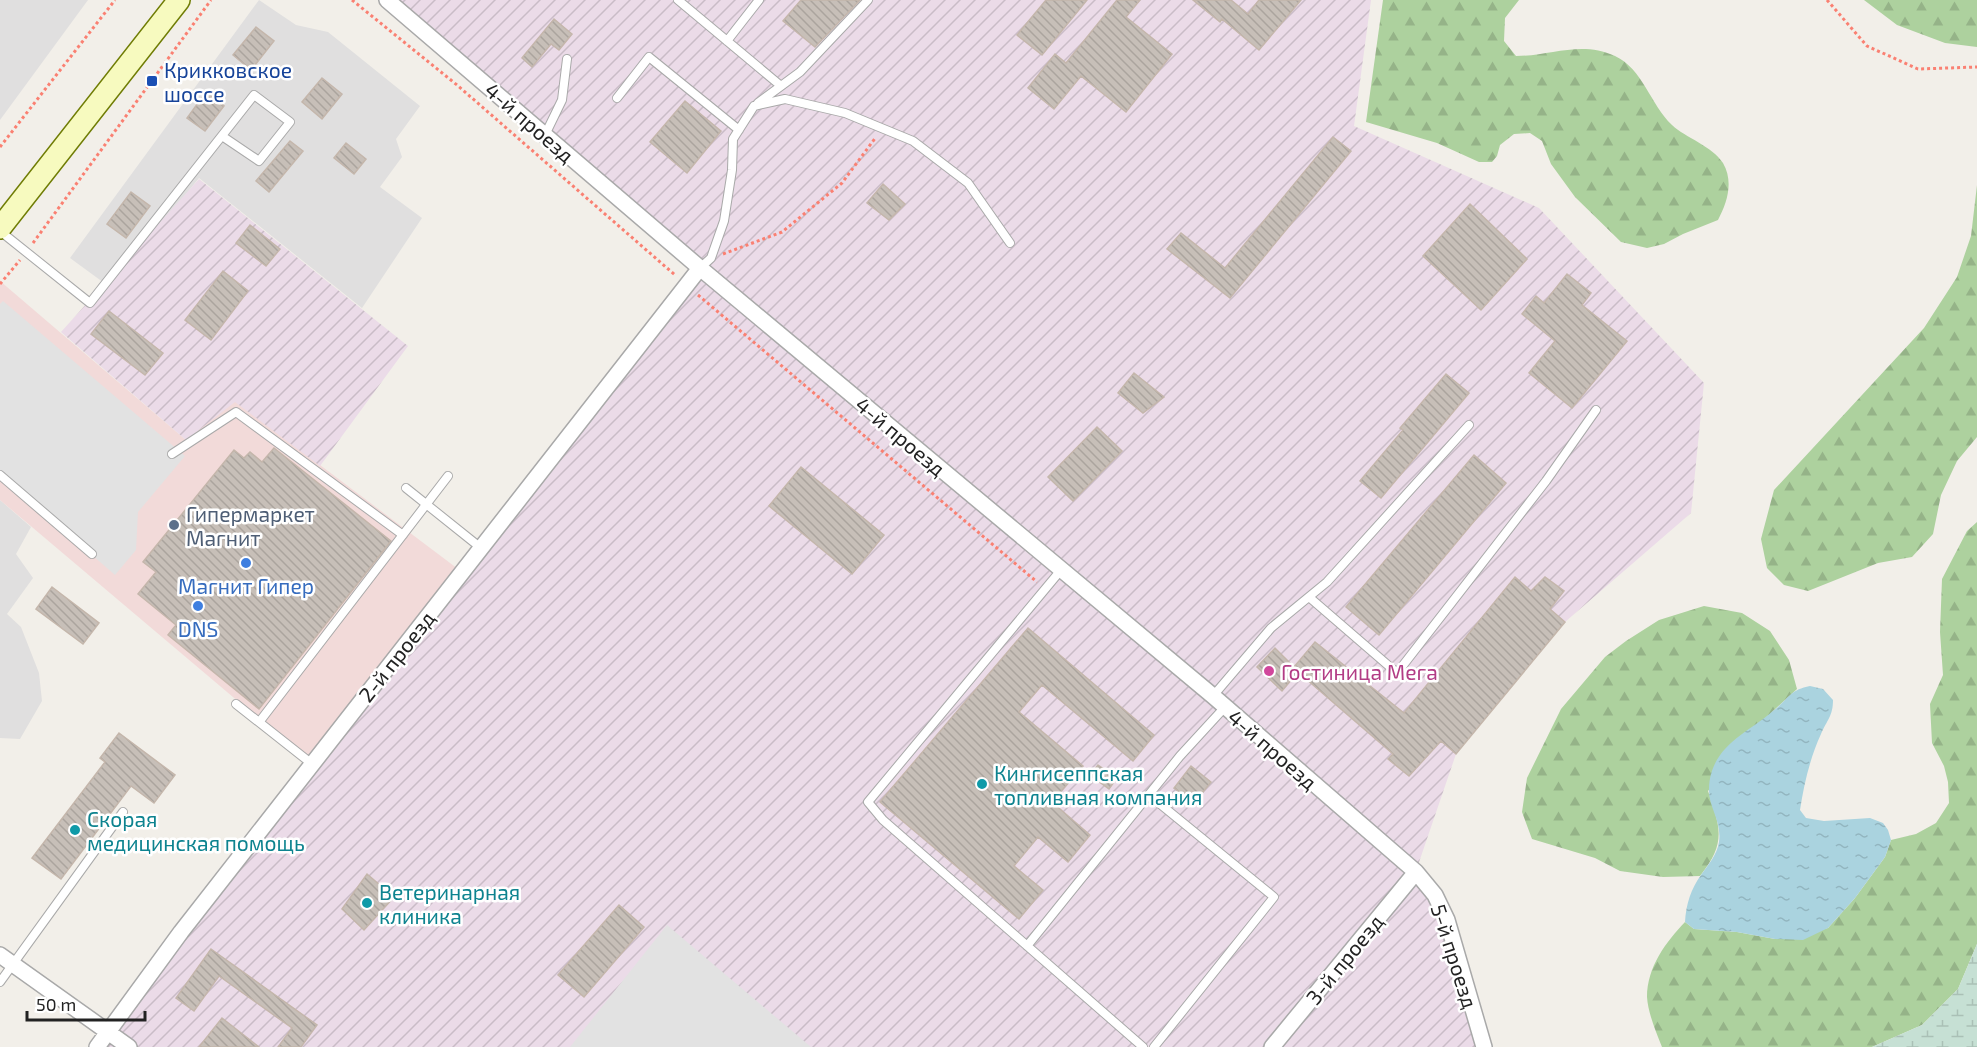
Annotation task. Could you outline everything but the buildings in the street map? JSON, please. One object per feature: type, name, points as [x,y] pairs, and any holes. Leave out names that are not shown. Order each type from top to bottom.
[{"type":"main road","points":[[0,218],[172,0]]},
{"type":"main road","points":[[0,229],[179,0]]},
{"type":"street","name":"4-й проезд","points":[[387,0],[544,135],[706,263],[1061,570],[1226,707],[1416,872]]},
{"type":"street","name":"2-й проезд","points":[[97,1047],[181,932],[706,263]]},
{"type":"street","name":"3-й проезд","points":[[1272,1047],[1416,872]]},
{"type":"street","name":"5-й проезд","points":[[1416,872],[1435,895],[1447,920],[1484,1047]]},
{"type":"street","points":[[6,959],[129,1047]]},
{"type":"lane","points":[[678,0],[781,86]]},
{"type":"lane","points":[[727,41],[759,0]]},
{"type":"lane","points":[[706,263],[724,221],[732,170],[733,139],[754,106],[800,72],[868,0]]},
{"type":"lane","points":[[617,98],[649,57],[739,130]]},
{"type":"lane","points":[[544,135],[562,99],[567,59]]},
{"type":"lane","points":[[0,229],[90,303],[254,95],[290,122],[259,161],[222,136]]},
{"type":"lane","points":[[754,106],[784,99],[845,113],[914,141],[968,183],[1010,243]]},
{"type":"lane","points":[[1310,597],[1397,673],[1546,481],[1596,410]]},
{"type":"lane","points":[[172,454],[236,412],[403,535]]},
{"type":"lane","points":[[1213,696],[1271,628],[1327,582],[1469,424]]},
{"type":"lane","points":[[0,475],[92,554]]},
{"type":"lane","points":[[260,721],[448,476]]},
{"type":"lane","points":[[406,488],[481,548]]},
{"type":"lane","points":[[1061,570],[868,802],[883,820],[1143,1047]]},
{"type":"lane","points":[[236,704],[312,764]]},
{"type":"lane","points":[[1027,946],[1180,756],[1226,707]]},
{"type":"lane","points":[[1149,795],[1274,897],[1154,1047]]},
{"type":"lane","points":[[0,982],[6,959],[123,812]]},
{"type":"path","points":[[0,147],[116,0]]},
{"type":"path","points":[[0,284],[211,0]]},
{"type":"path","points":[[1827,0],[1867,46],[1918,69],[1977,67]]},
{"type":"path","points":[[706,263],[782,232],[842,183],[883,129]]},
{"type":"shaded area","points":[[0,0],[88,0],[0,120]]},
{"type":"shaded area","points":[[259,0],[296,25],[328,32],[420,106],[396,139],[402,157],[380,187],[422,218],[362,308],[199,178],[111,288],[70,258]]},
{"type":"shaded area","points":[[387,0],[1371,0],[1354,126],[1539,208],[1704,383],[1691,513],[1565,622],[1456,754],[1416,871],[1447,920],[1481,1047],[97,1047],[700,269]]},
{"type":"shaded area","points":[[199,179],[408,346],[320,466],[235,402],[186,440],[61,332]]},
{"type":"shaded area","points":[[0,281],[186,440],[235,401],[462,572],[312,764],[0,500]]},
{"type":"shaded area","points":[[3,301],[185,456],[138,512],[136,550],[115,575],[0,475],[0,304]]},
{"type":"shaded area","points":[[0,500],[31,527],[16,554],[33,578],[7,614],[21,627],[39,673],[42,701],[20,739],[0,738]]},
{"type":"shaded area","points":[[667,925],[811,1047],[570,1047]]},
{"type":"green space","points":[[1383,0],[1519,0],[1505,18],[1504,41],[1516,56],[1590,49],[1602,51],[1625,62],[1640,78],[1664,117],[1684,134],[1706,147],[1723,163],[1729,185],[1724,207],[1718,220],[1664,244],[1647,248],[1621,242],[1575,197],[1551,164],[1542,141],[1530,133],[1514,134],[1500,145],[1497,156],[1492,162],[1479,162],[1437,143],[1366,122]]},
{"type":"green space","points":[[1864,0],[1977,0],[1977,47],[1945,43],[1897,25]]},
{"type":"green space","points":[[1977,185],[1977,437],[1957,461],[1941,495],[1933,534],[1912,557],[1878,563],[1808,591],[1784,585],[1767,568],[1761,539],[1774,490],[1924,328],[1957,277],[1971,236]]},
{"type":"green space","points":[[1977,522],[1977,944],[1958,989],[1922,1025],[1872,1047],[1662,1047],[1647,997],[1650,975],[1659,956],[1685,922],[1694,929],[1737,932],[1775,939],[1828,928],[1855,898],[1885,857],[1891,840],[1916,834],[1936,823],[1949,803],[1948,782],[1944,766],[1932,743],[1930,704],[1943,675],[1940,632],[1942,579],[1967,531]]},
{"type":"green space","points":[[1704,606],[1742,613],[1770,631],[1789,660],[1797,689],[1773,711],[1708,791],[1719,835],[1714,854],[1700,876],[1663,877],[1620,871],[1595,858],[1532,839],[1522,812],[1527,778],[1561,709],[1605,657],[1626,641],[1659,620]]},
{"type":"green space","points":[[1977,944],[1977,1047],[1872,1047],[1922,1025],[1958,989]]},
{"type":"water","points":[[1810,686],[1823,689],[1833,700],[1833,705],[1811,762],[1800,810],[1806,818],[1824,821],[1870,818],[1883,823],[1891,840],[1885,857],[1855,898],[1828,928],[1803,940],[1775,939],[1737,932],[1694,929],[1685,922],[1688,903],[1694,886],[1714,856],[1719,842],[1719,827],[1709,795],[1711,775],[1716,762],[1731,743],[1793,693]]},
{"type":"place","name":"Крикковское шоссе","points":[[152,81]]},
{"type":"place","name":"Гипермаркет Магнит","points":[[174,525]]},
{"type":"place","name":"Магнит Гипер","points":[[246,563]]},
{"type":"place","name":"DNS","points":[[198,606]]},
{"type":"place","name":"Гостиница Мега","points":[[1269,671]]},
{"type":"place","name":"Кингисеппская топливная компания","points":[[982,784]]},
{"type":"place","name":"Скорая медицинская помощь","points":[[75,830]]},
{"type":"place","name":"Ветеринарная клиника","points":[[367,903]]}]
